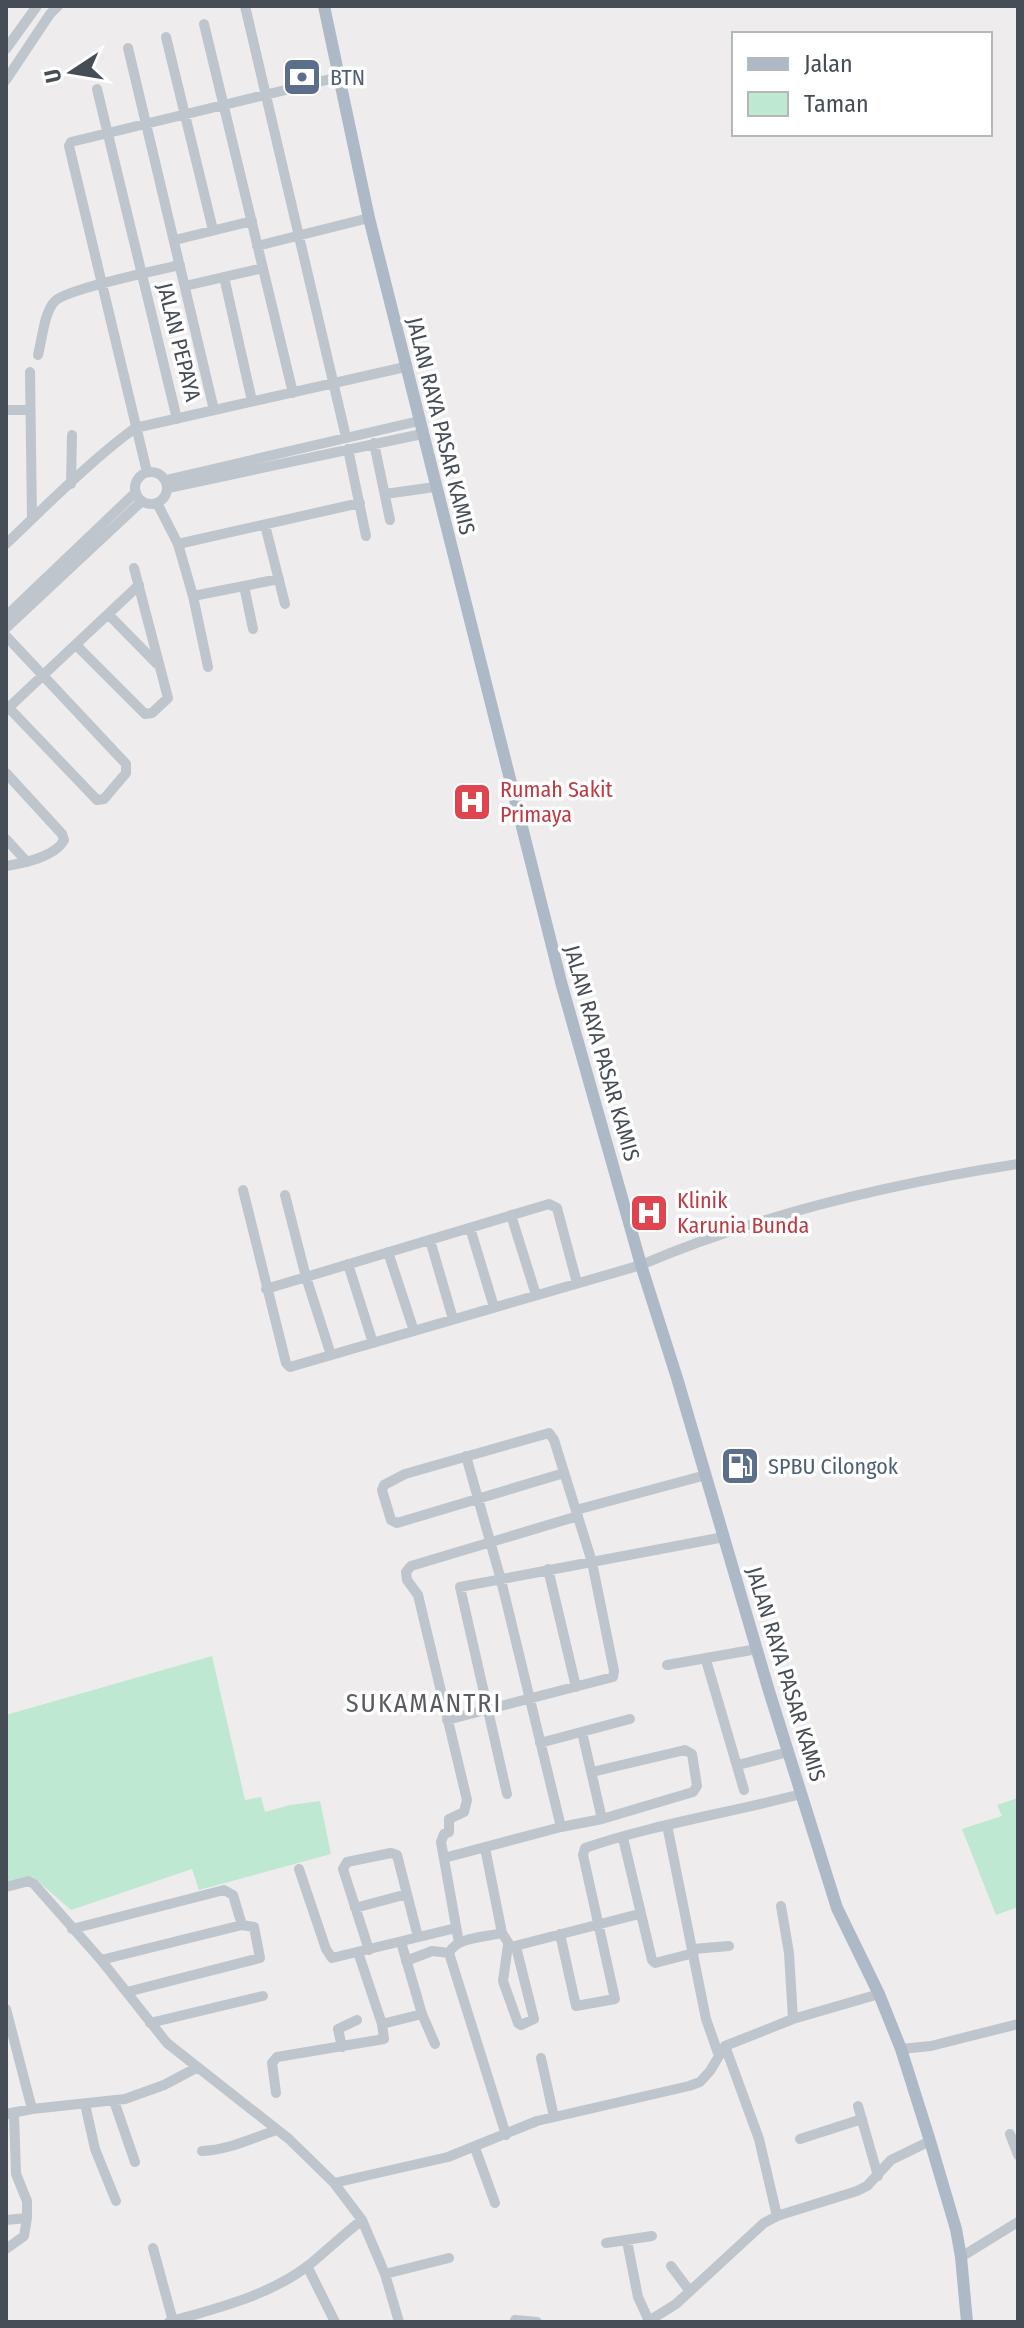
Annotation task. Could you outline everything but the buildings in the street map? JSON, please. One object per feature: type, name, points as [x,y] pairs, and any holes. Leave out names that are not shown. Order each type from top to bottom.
[{"type":"main road","name":"JALAN RAYA PASAR KAMIS","points":[[324,6],[369,218],[405,367],[557,968],[641,1265],[837,1908],[879,1994],[901,2049],[930,2141],[961,2257],[967,2322]]},
{"type":"street","points":[[6,49],[37,6]]},
{"type":"street","points":[[6,80],[58,6]]},
{"type":"street","points":[[245,6],[334,384],[366,536]]},
{"type":"street","points":[[204,24],[293,393]]},
{"type":"street","points":[[166,37],[213,230]]},
{"type":"street","points":[[128,48],[214,410]]},
{"type":"street","points":[[147,472],[69,146],[74,140],[339,77]]},
{"type":"street","name":"JALAN PEPAYA","points":[[97,89],[177,419]]},
{"type":"street","points":[[257,246],[369,218]]},
{"type":"street","points":[[175,240],[252,221]]},
{"type":"street","points":[[38,355],[52,304],[57,298],[180,265]]},
{"type":"street","points":[[185,286],[263,268]]},
{"type":"street","points":[[224,277],[252,401]]},
{"type":"street","points":[[6,544],[99,455],[135,428],[405,367]]},
{"type":"street","points":[[30,372],[32,519]]},
{"type":"street","points":[[6,410],[30,410]]},
{"type":"street","points":[[167,484],[420,428]]},
{"type":"street","points":[[71,484],[72,435]]},
{"type":"street","points":[[368,441],[390,520]]},
{"type":"street","points":[[147,472],[158,473],[167,484],[165,497],[157,503],[149,504],[139,496],[137,480],[147,472]]},
{"type":"street","points":[[385,494],[435,487]]},
{"type":"street","points":[[6,616],[139,496]]},
{"type":"street","points":[[6,628],[139,496]]},
{"type":"street","points":[[157,503],[178,544],[208,667]]},
{"type":"street","points":[[178,544],[360,503]]},
{"type":"street","points":[[265,525],[285,604]]},
{"type":"street","points":[[76,645],[147,715],[168,696],[134,568]]},
{"type":"street","points":[[193,596],[279,579]]},
{"type":"street","points":[[6,636],[42,675],[126,764],[126,773],[104,799],[97,800],[7,709],[42,675],[139,585]]},
{"type":"street","points":[[244,586],[253,629]]},
{"type":"street","points":[[108,614],[159,667]]},
{"type":"street","points":[[6,773],[62,834],[64,840],[59,848],[27,862],[6,866]]},
{"type":"street","points":[[6,839],[27,862]]},
{"type":"street","points":[[243,1190],[266,1289],[286,1363],[290,1367],[641,1265],[691,1244],[843,1198],[1018,1164]]},
{"type":"street","points":[[285,1195],[306,1277],[331,1355]]},
{"type":"street","points":[[266,1289],[552,1205],[557,1208],[577,1283]]},
{"type":"street","points":[[511,1215],[536,1295]]},
{"type":"street","points":[[470,1228],[494,1307]]},
{"type":"street","points":[[430,1240],[453,1319]]},
{"type":"street","points":[[388,1252],[414,1331]]},
{"type":"street","points":[[348,1264],[373,1343]]},
{"type":"street","points":[[447,1720],[610,1679],[614,1674],[592,1562],[554,1440],[549,1433],[396,1478],[387,1482],[382,1490],[391,1520],[397,1523],[564,1473]]},
{"type":"street","points":[[466,1456],[501,1580],[561,1827]]},
{"type":"street","points":[[459,1943],[441,1838],[449,1832],[449,1819],[464,1812],[467,1800],[418,1595],[407,1580],[406,1572],[411,1566],[706,1475]]},
{"type":"street","points":[[507,1794],[460,1587],[724,1537]]},
{"type":"street","points":[[548,1569],[576,1687]]},
{"type":"street","points":[[667,1665],[757,1649]]},
{"type":"street","points":[[706,1660],[744,1790]]},
{"type":"street","points":[[540,1743],[630,1719]]},
{"type":"street","points":[[582,1732],[602,1819]]},
{"type":"street","points":[[444,1858],[602,1819],[693,1792],[697,1786],[692,1754],[685,1750],[592,1772]]},
{"type":"street","points":[[738,1765],[788,1752]]},
{"type":"street","points":[[560,1934],[576,2006],[613,2000],[616,1995],[583,1852],[588,1847],[667,1825],[801,1794]]},
{"type":"street","points":[[667,1825],[706,2019],[759,2139],[777,2216]]},
{"type":"street","points":[[623,1838],[653,1962],[693,1949],[729,1946]]},
{"type":"street","points":[[485,1848],[502,1933],[512,1946],[534,2019],[521,2025],[503,1981],[512,1946]]},
{"type":"street","points":[[276,2093],[273,2060],[384,2039],[355,1908],[343,1869],[347,1862],[394,1853],[399,1859],[418,1937]]},
{"type":"street","points":[[299,1869],[329,1955],[336,1959],[456,1928]]},
{"type":"street","points":[[6,1887],[29,1881],[101,1960],[167,2043],[314,2161],[334,2183],[362,2220],[385,2274],[399,2322]]},
{"type":"street","points":[[72,1929],[224,1890],[233,1895],[242,1925]]},
{"type":"street","points":[[355,1908],[407,1894]]},
{"type":"street","points":[[781,1906],[789,1953],[793,2019]]},
{"type":"street","points":[[512,1946],[639,1914]]},
{"type":"street","points":[[101,1960],[242,1925],[254,1927],[261,1954],[256,1960],[127,1992]]},
{"type":"street","points":[[502,1933],[459,1943],[452,1946],[449,1953],[506,2135]]},
{"type":"street","points":[[401,1942],[422,2014],[435,2044]]},
{"type":"street","points":[[406,1961],[432,1951],[449,1953]]},
{"type":"street","points":[[334,2183],[448,2157],[554,2117],[689,2086],[700,2082],[722,2051],[793,2019],[879,1994]]},
{"type":"street","points":[[150,2023],[263,1996]]},
{"type":"street","points":[[6,2009],[11,2049],[32,2109]]},
{"type":"street","points":[[382,2024],[422,2014]]},
{"type":"street","points":[[342,2047],[338,2029],[357,2020]]},
{"type":"street","points":[[901,2049],[931,2046],[1018,2024]]},
{"type":"street","points":[[541,2058],[554,2117]]},
{"type":"street","points":[[6,2249],[24,2236],[27,2218],[27,2201],[16,2174],[10,2114],[114,2101],[164,2085],[198,2067]]},
{"type":"street","points":[[114,2101],[135,2162]]},
{"type":"street","points":[[85,2104],[95,2149],[116,2201]]},
{"type":"street","points":[[858,2106],[878,2176]]},
{"type":"street","points":[[800,2139],[862,2119]]},
{"type":"street","points":[[202,2151],[222,2150],[277,2130]]},
{"type":"street","points":[[1010,2134],[1018,2155]]},
{"type":"street","points":[[627,2241],[638,2297],[648,2322],[663,2314],[747,2237],[777,2216],[857,2191],[878,2176],[891,2160],[930,2141]]},
{"type":"street","points":[[475,2148],[495,2203]]},
{"type":"street","points":[[6,2220],[27,2218]]},
{"type":"street","points":[[153,2248],[171,2321],[240,2301],[307,2266],[362,2220]]},
{"type":"street","points":[[961,2257],[1018,2222]]},
{"type":"street","points":[[606,2243],[652,2236]]},
{"type":"street","points":[[385,2274],[449,2258]]},
{"type":"street","points":[[307,2266],[324,2292],[335,2322]]},
{"type":"street","points":[[671,2266],[689,2290]]},
{"type":"street","points":[[515,2320],[537,2322]]},
{"type":"green space","points":[[212,1656],[245,1800],[261,1797],[265,1812],[320,1801],[331,1854],[199,1890],[192,1869],[71,1910],[32,1876],[6,1883],[6,1715]]},
{"type":"green space","points":[[1018,1798],[1018,1907],[996,1915],[962,1829],[1002,1816],[997,1805]]},
{"type":"place","name":"BTN","points":[[302,77]]},
{"type":"place","name":"Rumah Sakit Primaya","points":[[472,802]]},
{"type":"place","name":"Klinik Karunia Bunda","points":[[649,1213]]},
{"type":"place","name":"SPBU Cilongok","points":[[740,1466]]},
{"type":"district","name":"SUKAMANTRI","points":[[424,1703]]}]
